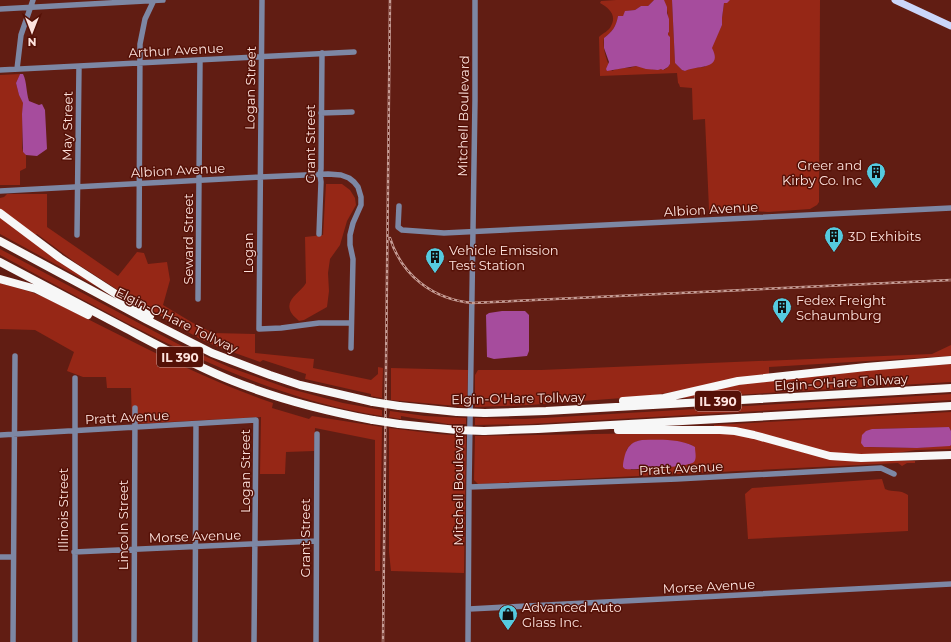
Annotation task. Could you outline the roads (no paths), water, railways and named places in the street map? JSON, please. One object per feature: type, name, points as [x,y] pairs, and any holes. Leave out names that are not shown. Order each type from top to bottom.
[{"type":"highway","points":[[0,213],[60,258],[150,316],[174,334]]},
{"type":"highway","name":"Elgin-O'Hare Tollway","points":[[0,241],[212,353],[270,376],[313,389],[373,402],[457,412],[484,413],[546,411],[951,388]]},
{"type":"highway","name":"IL 390","points":[[0,262],[184,359],[251,388],[320,409],[399,424],[457,430],[484,431],[564,428],[951,406]]},
{"type":"highway","points":[[0,279],[36,289],[112,326],[126,328]]},
{"type":"highway","points":[[546,411],[573,406],[664,398],[738,381],[874,366],[951,360]]},
{"type":"highway","points":[[564,428],[735,431],[812,452],[847,458],[951,455]]},
{"type":"main road","points":[[895,0],[951,26]]},
{"type":"street","points":[[17,69],[21,35],[33,0]]},
{"type":"street","points":[[139,246],[140,44],[145,19],[153,0]]},
{"type":"street","points":[[0,9],[163,0]]},
{"type":"street","name":"Logan Street","points":[[260,177],[262,0]]},
{"type":"street","name":"Mitchell Boulevard","points":[[468,642],[475,0]]},
{"type":"street","name":"Arthur Avenue","points":[[0,70],[354,52]]},
{"type":"street","name":"Grant Street","points":[[319,234],[322,53]]},
{"type":"street","name":"Seward Street","points":[[198,300],[200,60]]},
{"type":"street","name":"May Street","points":[[78,187],[79,66]]},
{"type":"street","points":[[321,112],[352,112]]},
{"type":"street","name":"Albion Avenue","points":[[0,191],[260,177],[341,175],[354,182],[360,192],[361,200],[350,235],[350,245],[353,259],[352,323]]},
{"type":"street","name":"Logan","points":[[260,177],[259,329],[319,323],[352,323]]},
{"type":"street","points":[[77,235],[78,187]]},
{"type":"street","points":[[399,206],[398,227],[402,230],[473,232]]},
{"type":"street","name":"Albion Avenue","points":[[473,232],[951,208]]},
{"type":"street","points":[[351,348],[352,323]]},
{"type":"street","points":[[13,642],[15,356]]},
{"type":"street","name":"Illinois Street","points":[[75,378],[75,642]]},
{"type":"street","name":"Lincoln Street","points":[[134,642],[135,408]]},
{"type":"street","name":"Logan Street","points":[[254,642],[256,420]]},
{"type":"street","name":"Pratt Avenue","points":[[0,435],[256,420]]},
{"type":"street","points":[[195,642],[196,424]]},
{"type":"street","name":"Grant Street","points":[[316,642],[317,434]]},
{"type":"street","name":"Pratt Avenue","points":[[469,487],[678,479],[881,468],[894,474]]},
{"type":"street","name":"Morse Avenue","points":[[74,552],[316,541]]},
{"type":"street","points":[[0,557],[13,556]]},
{"type":"street","name":"Morse Avenue","points":[[469,609],[951,584]]},
{"type":"railway","points":[[383,642],[390,0]]},
{"type":"railway","points":[[390,238],[395,252],[402,264],[421,283],[432,291],[444,296],[458,301],[472,303],[951,280]]},
{"type":"place","name":"Greer and Kirby Co. Inc","points":[[876,189]]},
{"type":"place","name":"3D Exhibits","points":[[834,253]]},
{"type":"place","name":"Vehicle Emission Test Station","points":[[435,274]]},
{"type":"place","name":"Fedex Freight Schaumburg","points":[[782,324]]},
{"type":"place","name":"Advanced Auto Glass Inc.","points":[[508,631]]}]
